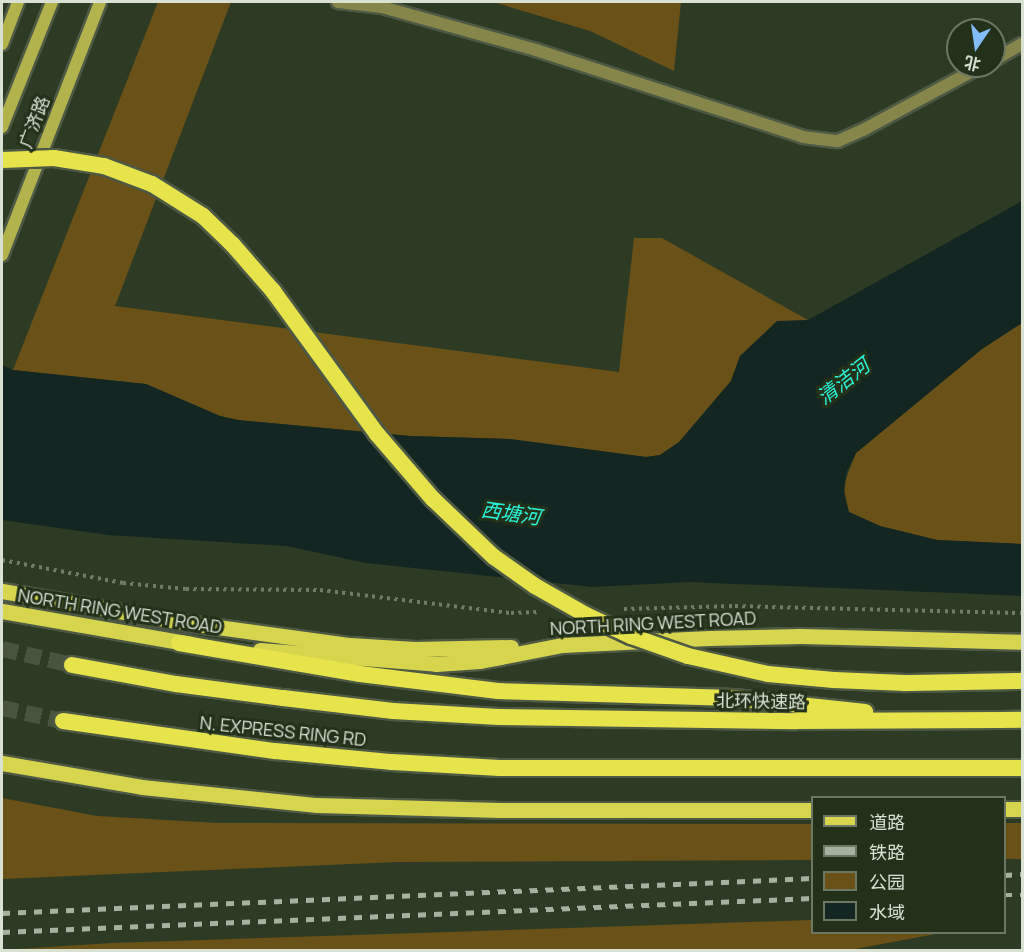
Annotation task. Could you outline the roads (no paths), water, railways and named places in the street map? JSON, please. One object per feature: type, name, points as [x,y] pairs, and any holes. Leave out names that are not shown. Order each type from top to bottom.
[{"type":"highway","points":[[2,160],[54,158],[104,166],[152,184],[203,216],[233,245],[273,291],[377,434],[439,506],[494,557],[535,586],[586,615],[669,650],[702,660],[768,674],[834,680],[904,682],[1023,681]]},
{"type":"highway","points":[[179,643],[360,674],[498,691],[734,698],[946,721],[1023,720]]},
{"type":"highway","name":"N. EXPRESS RING RD","points":[[72,665],[176,684],[405,711],[499,717],[946,721]]},
{"type":"highway","name":"N. EXPRESS RING RD","points":[[63,721],[275,751],[392,762],[478,766],[1023,768]]},
{"type":"main road","points":[[2,44],[18,2]]},
{"type":"main road","points":[[2,127],[52,2]]},
{"type":"main road","name":"广济路","points":[[2,255],[100,2]]},
{"type":"main road","points":[[2,591],[181,622],[351,645],[415,649],[562,645]]},
{"type":"main road","name":"NORTH RING WEST ROAD","points":[[2,612],[179,643],[436,664],[480,661],[562,645],[800,636],[1023,642]]},
{"type":"main road","points":[[2,763],[142,787],[317,805],[500,810],[811,810]]},
{"type":"main road","points":[[1006,809],[1023,809]]},
{"type":"street","points":[[338,2],[382,7],[536,50],[803,137],[838,141],[960,78]]},
{"type":"street","points":[[1006,53],[1023,44]]},
{"type":"water","points":[[1022,201],[1022,323],[982,349],[856,453],[847,471],[844,491],[849,512],[880,526],[937,540],[1022,544],[1022,596],[689,582],[593,587],[366,563],[286,546],[108,535],[2,520],[2,365],[13,370],[146,384],[220,416],[238,420],[410,436],[510,439],[646,457],[660,455],[679,442],[731,381],[740,356],[777,321],[808,320]]},
{"type":"tunnel","points":[[2,649],[72,665]]},
{"type":"tunnel","points":[[2,708],[63,721]]},
{"type":"railway","points":[[1006,875],[1022,874]]},
{"type":"railway","points":[[2,913],[811,878]]},
{"type":"railway","points":[[1006,895],[1022,895]]},
{"type":"railway","points":[[2,932],[811,898]]},
{"type":"water label","name":"清洁河","points":[[843,381]]},
{"type":"water label","name":"西塘河","points":[[511,513]]}]
